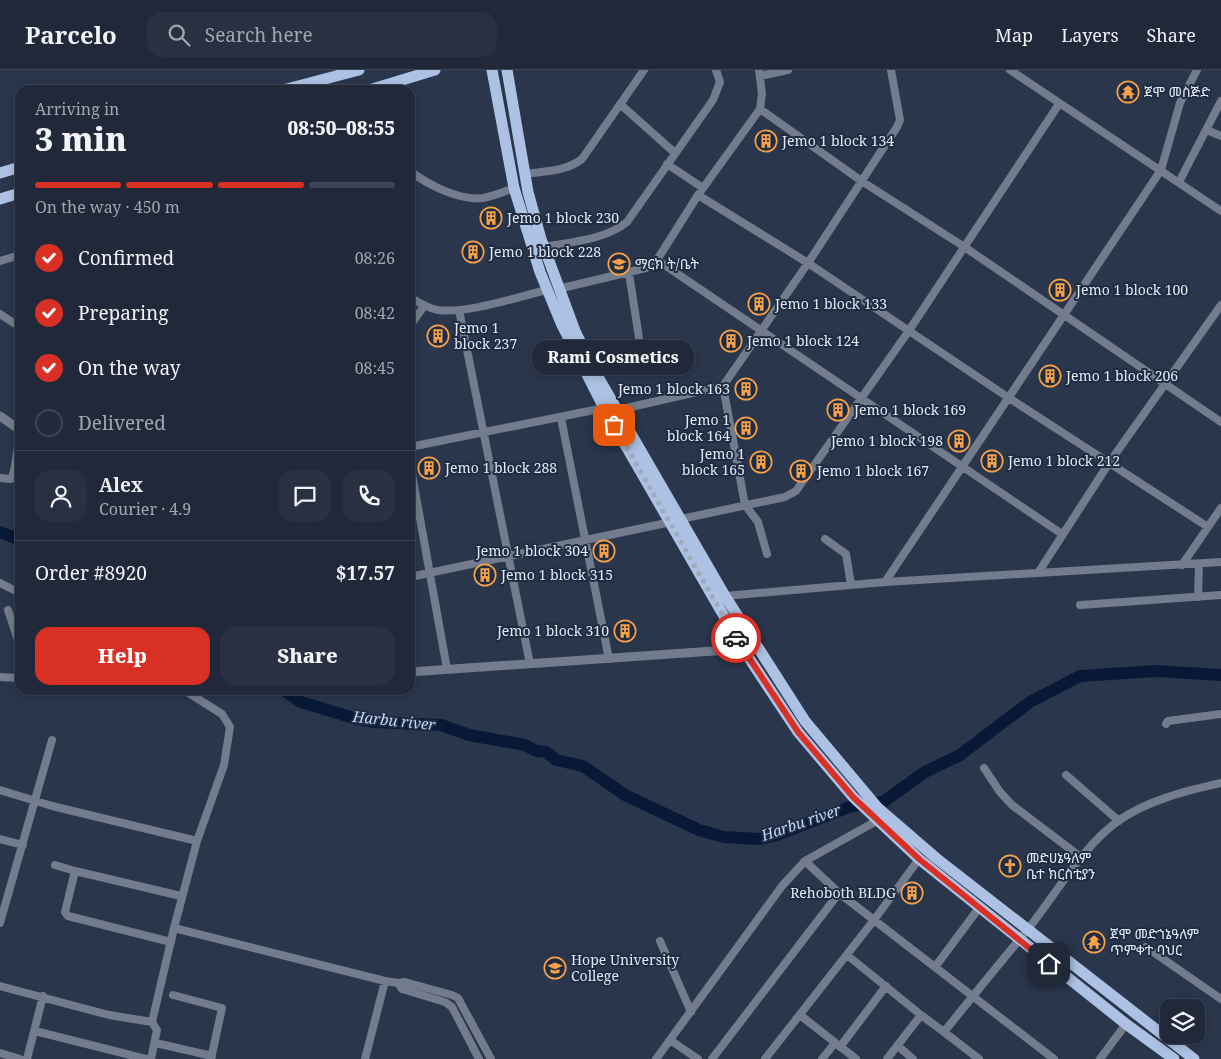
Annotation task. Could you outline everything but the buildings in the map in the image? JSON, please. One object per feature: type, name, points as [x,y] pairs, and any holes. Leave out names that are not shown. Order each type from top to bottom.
[{"type":"main road","points":[[302,85],[359,70]]},
{"type":"main road","points":[[386,85],[435,70]]},
{"type":"main road","points":[[492,70],[514,188],[583,370],[604,408],[629,439],[676,520],[743,649],[798,732],[853,797],[865,802]]},
{"type":"main road","points":[[508,71],[524,174],[552,289],[594,370],[618,410],[629,439]]},
{"type":"main road","points":[[0,173],[15,168]]},
{"type":"main road","points":[[0,199],[15,194]]},
{"type":"main road","points":[[676,520],[805,721],[865,802],[1194,1059]]},
{"type":"main road","points":[[881,815],[919,859],[1018,940],[1174,1059]]},
{"type":"street","points":[[524,174],[562,169],[573,165],[588,151],[644,70]]},
{"type":"street","points":[[543,246],[590,238],[623,225],[631,218],[716,94],[720,82],[716,70]]},
{"type":"street","points":[[415,300],[424,306],[438,310],[459,310],[646,268],[657,260],[701,192],[760,109],[762,94],[759,73],[788,70]]},
{"type":"street","points":[[618,410],[723,386],[863,182],[894,133],[900,120],[891,70]]},
{"type":"street","points":[[1010,70],[1221,210]]},
{"type":"street","points":[[885,582],[1161,170],[1180,103],[1197,70]]},
{"type":"street","points":[[1179,182],[1221,101]]},
{"type":"street","points":[[620,104],[675,153]]},
{"type":"street","points":[[415,576],[785,497],[796,491],[908,332],[963,246],[1059,104]]},
{"type":"street","points":[[760,109],[863,182],[963,246],[1064,317],[1221,422]]},
{"type":"street","points":[[1207,130],[1221,136]]},
{"type":"street","points":[[667,164],[701,192],[908,332],[1208,527]]},
{"type":"street","points":[[415,176],[434,185],[474,198],[484,198],[514,188]]},
{"type":"street","points":[[0,261],[15,256]]},
{"type":"street","points":[[657,260],[861,399],[963,465],[1062,534]]},
{"type":"street","points":[[629,272],[643,364]]},
{"type":"street","points":[[1038,573],[1109,463],[1221,305]]},
{"type":"street","points":[[415,319],[424,306]]},
{"type":"street","points":[[459,310],[485,432],[530,664]]},
{"type":"street","points":[[0,314],[15,324]]},
{"type":"street","points":[[723,386],[745,505],[758,522],[767,554]]},
{"type":"street","points":[[415,446],[562,418],[604,408]]},
{"type":"street","points":[[0,416],[15,426]]},
{"type":"street","points":[[562,418],[608,659]]},
{"type":"street","points":[[0,478],[11,479],[15,468]]},
{"type":"street","points":[[415,490],[447,669]]},
{"type":"street","points":[[1182,565],[1221,508]]},
{"type":"street","points":[[825,539],[846,554],[851,585]]},
{"type":"street","points":[[725,596],[885,582],[1221,562]]},
{"type":"street","points":[[1198,597],[1199,564]]},
{"type":"street","points":[[0,584],[15,591]]},
{"type":"street","points":[[1080,605],[1221,596]]},
{"type":"street","points":[[8,610],[15,631]]},
{"type":"street","points":[[415,672],[743,649],[757,645]]},
{"type":"street","points":[[0,677],[15,678]]},
{"type":"street","points":[[151,1059],[157,1030],[152,1022],[170,942],[197,841],[222,772],[230,727],[222,714],[192,695]]},
{"type":"street","points":[[1166,724],[1168,721],[1221,714]]},
{"type":"street","points":[[0,923],[52,740]]},
{"type":"street","points":[[984,768],[1000,792],[1012,805],[1082,858]]},
{"type":"street","points":[[1066,775],[1119,820]]},
{"type":"street","points":[[944,1032],[1103,834],[1119,820],[1174,794],[1221,783]]},
{"type":"street","points":[[0,790],[35,801],[197,841]]},
{"type":"street","points":[[656,1059],[782,886],[805,861],[881,815]]},
{"type":"street","points":[[0,840],[23,845]]},
{"type":"street","points":[[765,1059],[874,920],[919,859]]},
{"type":"street","points":[[805,861],[839,893],[1054,1059]]},
{"type":"street","points":[[55,865],[181,896]]},
{"type":"street","points":[[75,871],[65,905],[65,912],[68,916],[170,942]]},
{"type":"street","points":[[712,1059],[839,893]]},
{"type":"street","points":[[935,967],[979,908]]},
{"type":"street","points":[[174,928],[385,981],[404,982],[458,998],[485,1058]]},
{"type":"street","points":[[660,940],[691,1012]]},
{"type":"street","points":[[1146,947],[1221,999]]},
{"type":"street","points":[[847,955],[979,1059]]},
{"type":"street","points":[[365,1059],[385,981]]},
{"type":"street","points":[[0,986],[109,1015],[152,1022]]},
{"type":"street","points":[[822,1059],[837,1045],[886,986]]},
{"type":"street","points":[[160,1044],[211,1057],[222,1008],[173,995]]},
{"type":"street","points":[[26,1059],[43,996]]},
{"type":"street","points":[[800,1015],[856,1059]]},
{"type":"street","points":[[887,1059],[921,1015]]},
{"type":"street","points":[[1100,1059],[1126,1024]]},
{"type":"street","points":[[35,1031],[146,1059]]},
{"type":"street","points":[[670,1040],[698,1059]]},
{"type":"street","points":[[898,1046],[913,1059]]},
{"type":"street","points":[[0,1053],[20,1059]]},
{"type":"waterway","name":"Harbu river","points":[[0,532],[15,538]]},
{"type":"waterway","name":"Harbu river","points":[[291,695],[301,702],[354,718],[375,722],[441,725],[469,735],[525,745],[536,751],[546,752],[556,760],[583,766],[625,795],[699,830],[724,837],[759,839],[777,835],[852,806],[883,802],[925,772],[960,755],[1030,702],[1080,676],[1156,671],[1221,675]]},
{"type":"way so far","points":[[614,425],[736,638]]},
{"type":"place","name":"ጀሞ መስጅድ","points":[[1128,92]]},
{"type":"place","name":"Jemo 1 block 134","points":[[766,141]]},
{"type":"place","name":"Jemo 1 block 230","points":[[491,218]]},
{"type":"place","name":"Jemo 1 block 228","points":[[473,252]]},
{"type":"place","name":"ማርክ ት/ቤት","points":[[619,264]]},
{"type":"place","name":"Jemo 1 block 100","points":[[1060,290]]},
{"type":"place","name":"Jemo 1 block 133","points":[[759,304]]},
{"type":"place","name":"Jemo 1 block 237","points":[[438,336]]},
{"type":"place","name":"Jemo 1 block 124","points":[[731,341]]},
{"type":"place","name":"Jemo 1 block 206","points":[[1050,376]]},
{"type":"place","name":"Jemo 1 block 163","points":[[746,389]]},
{"type":"place","name":"Jemo 1 block 169","points":[[838,410]]},
{"type":"place","name":"Rami Cosmetics","points":[[614,425]]},
{"type":"place","name":"Jemo 1 block 164","points":[[746,428]]},
{"type":"place","name":"Jemo 1 block 198","points":[[959,441]]},
{"type":"place","name":"Jemo 1 block 212","points":[[992,461]]},
{"type":"place","name":"Jemo 1 block 165","points":[[761,462]]},
{"type":"place","name":"Jemo 1 block 288","points":[[429,468]]},
{"type":"place","name":"Jemo 1 block 167","points":[[801,471]]},
{"type":"place","name":"Jemo 1 block 304","points":[[604,551]]},
{"type":"place","name":"Jemo 1 block 315","points":[[485,575]]},
{"type":"place","name":"Jemo 1 block 310","points":[[625,631]]},
{"type":"place","name":"መድሀኔዓለም ቤተ ክርስቲያን","points":[[1010,866]]},
{"type":"place","name":"Rehoboth BLDG","points":[[912,893]]},
{"type":"place","name":"ጀሞ መድኀኔዓለም ጥምቀተ ባህር","points":[[1094,942]]},
{"type":"place","name":"Hope University College","points":[[555,968]]},
{"type":"route","points":[[736,638],[798,732],[853,797],[919,859],[1049,964]]}]
